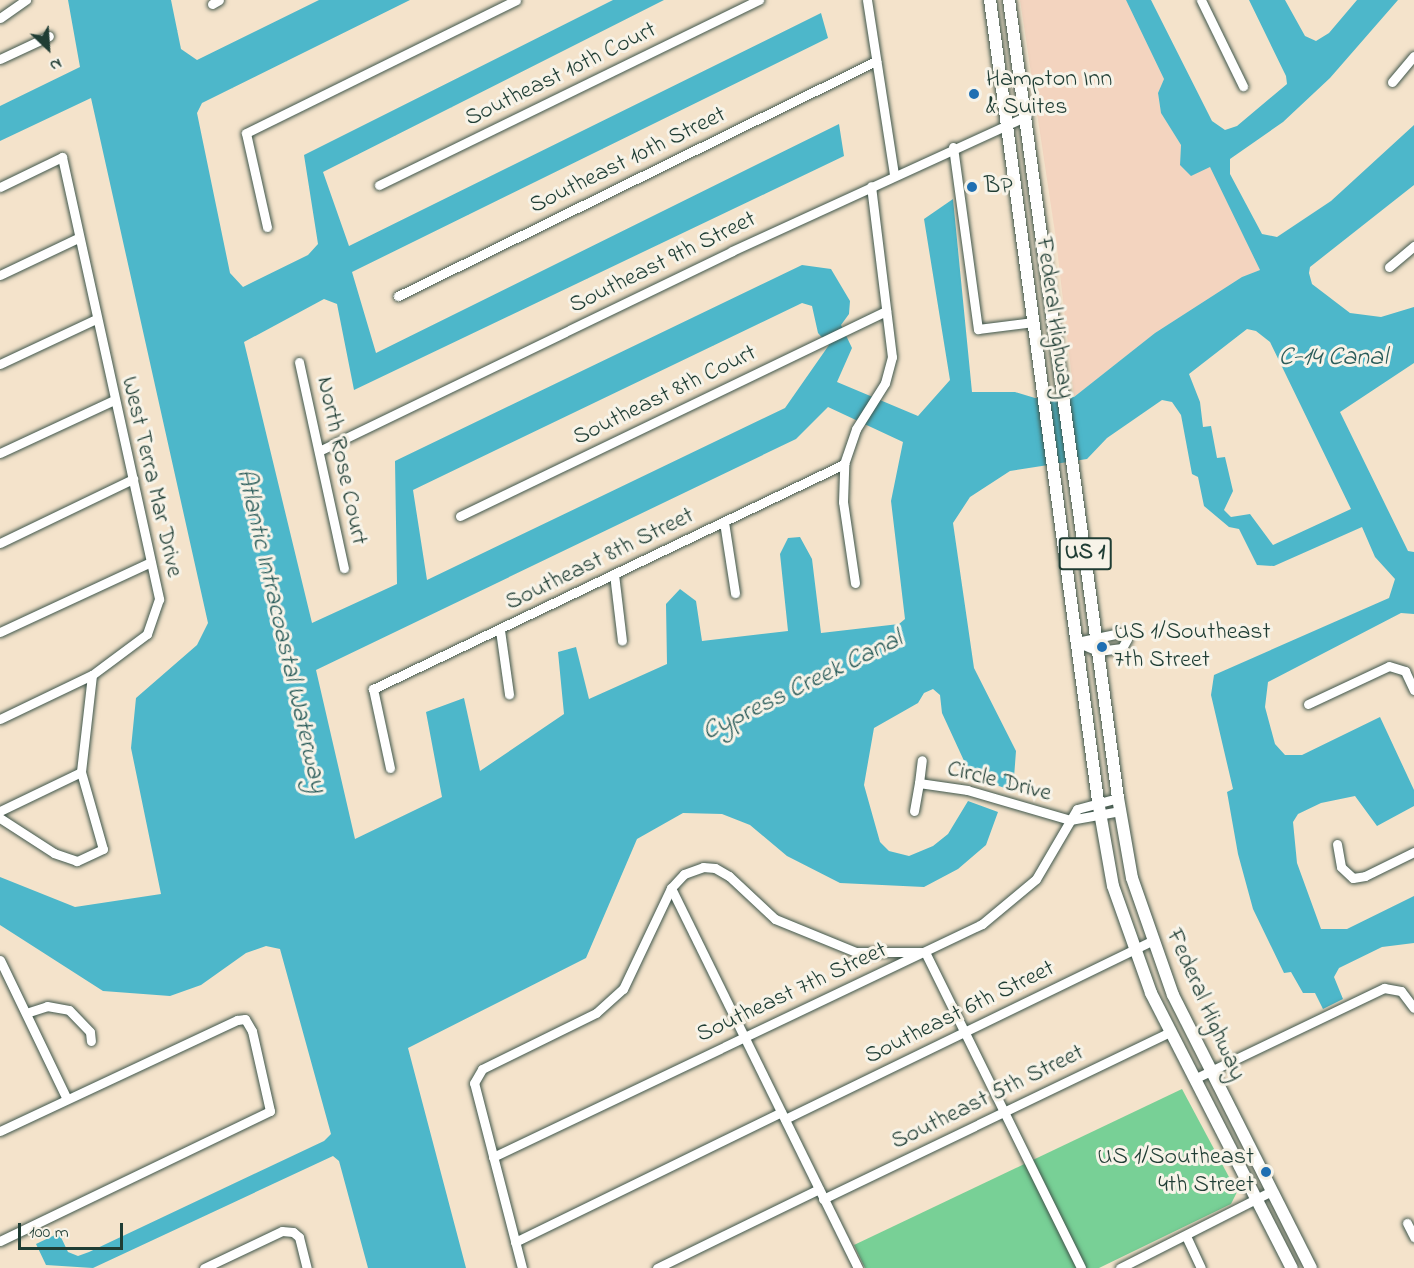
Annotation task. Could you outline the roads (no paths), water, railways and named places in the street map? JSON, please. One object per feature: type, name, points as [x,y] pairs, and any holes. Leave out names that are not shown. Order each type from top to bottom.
[{"type":"main road","name":"Federal Highway","points":[[990,0],[1098,801],[1113,886],[1133,951],[1170,1032],[1292,1268]]},
{"type":"main road","name":"Federal Highway","points":[[1010,0],[1118,798],[1132,878],[1152,941],[1173,995],[1311,1268]]},
{"type":"main road","points":[[1023,242],[1033,258],[1047,268]]},
{"type":"main road","points":[[1027,268],[1040,278],[1051,298]]},
{"type":"street","points":[[267,227],[246,133],[516,0]]},
{"type":"street","name":"Southeast 10th Court","points":[[380,185],[759,0]]},
{"type":"street","points":[[867,0],[894,175]]},
{"type":"street","points":[[1201,0],[1243,86]]},
{"type":"street","points":[[0,18],[26,1]]},
{"type":"street","points":[[0,59],[49,36]]},
{"type":"street","points":[[1392,82],[1414,56]]},
{"type":"street","name":"Southeast 10th Street","points":[[398,296],[876,61]]},
{"type":"street","name":"Southeast 9th Street","points":[[319,451],[953,147],[1027,116]]},
{"type":"street","points":[[953,147],[978,329],[1034,322]]},
{"type":"street","name":"West Terra Mar Drive","points":[[0,187],[62,157],[96,320],[159,598],[147,634],[92,675],[0,719]]},
{"type":"street","points":[[855,583],[843,502],[844,464],[856,429],[880,394],[892,357],[871,186]]},
{"type":"street","points":[[0,275],[78,238]]},
{"type":"street","points":[[1389,267],[1414,246]]},
{"type":"street","name":"Southeast 8th Court","points":[[460,516],[886,311]]},
{"type":"street","points":[[0,364],[96,320]]},
{"type":"street","name":"North Rose Court","points":[[299,362],[344,568]]},
{"type":"street","points":[[0,453],[114,400]]},
{"type":"street","name":"Southeast 8th Street","points":[[390,768],[373,689],[844,464]]},
{"type":"street","points":[[0,543],[133,479]]},
{"type":"street","points":[[724,522],[735,593]]},
{"type":"street","points":[[0,632],[151,562]]},
{"type":"street","points":[[614,574],[622,641]]},
{"type":"street","points":[[500,630],[509,694]]},
{"type":"street","points":[[1120,633],[1127,639],[1122,648],[1098,651],[1077,642],[1096,636],[1120,633]]},
{"type":"street","points":[[1308,704],[1389,666],[1405,671],[1414,690]]},
{"type":"street","points":[[0,818],[46,849],[77,861],[102,849],[81,772],[92,675]]},
{"type":"street","name":"Circle Drive","points":[[914,811],[922,760]]},
{"type":"street","points":[[0,811],[81,772]]},
{"type":"street","name":"Circle Drive","points":[[919,783],[967,790],[1070,820]]},
{"type":"street","name":"Southeast 7th Street","points":[[493,1157],[982,924],[1019,896],[1048,863],[1077,808],[1098,801],[1118,798]]},
{"type":"street","points":[[1070,820],[1120,811]]},
{"type":"street","points":[[1337,844],[1341,867],[1353,878],[1414,852]]},
{"type":"street","points":[[522,1268],[474,1083],[482,1069],[609,1004],[632,975],[671,888],[693,870],[715,868],[729,876],[776,919],[810,936],[856,952],[926,952],[1081,1268]]},
{"type":"street","points":[[671,888],[824,1199],[855,1267]]},
{"type":"street","name":"Southeast 6th Street","points":[[515,1242],[966,1032],[1152,941]]},
{"type":"street","points":[[0,960],[67,1099]]},
{"type":"street","points":[[1194,1079],[1384,988],[1392,987],[1411,996],[1414,1008]]},
{"type":"street","points":[[26,1012],[47,1006],[69,1010],[90,1032],[91,1041]]},
{"type":"street","points":[[0,1131],[245,1019],[252,1031],[270,1111],[0,1241]]},
{"type":"street","name":"Southeast 5th Street","points":[[824,1199],[1170,1032]]},
{"type":"street","points":[[657,1268],[819,1189]]},
{"type":"street","points":[[1120,1268],[1257,1201],[1272,1191]]},
{"type":"street","points":[[1407,1222],[1414,1237]]},
{"type":"street","points":[[204,1268],[282,1231],[293,1232],[299,1237],[307,1268]]},
{"type":"street","points":[[1185,1236],[1201,1268]]},
{"type":"water","points":[[68,0],[171,0],[181,49],[197,60],[319,0],[410,0],[202,103],[197,113],[230,273],[243,287],[308,255],[318,244],[304,155],[613,0],[664,0],[323,172],[349,246],[821,13],[828,38],[352,272],[376,353],[839,124],[844,156],[354,390],[337,304],[324,299],[244,342],[312,623],[397,584],[395,461],[802,265],[831,269],[850,301],[849,314],[841,325],[852,348],[837,382],[918,416],[950,380],[924,219],[953,199],[972,392],[1015,392],[1035,398],[1074,397],[1155,333],[1242,277],[1260,270],[1210,167],[1191,176],[1180,165],[1181,145],[1161,113],[1158,93],[1164,79],[1126,0],[1151,0],[1212,121],[1225,130],[1237,126],[1287,84],[1286,76],[1249,0],[1285,0],[1305,36],[1316,41],[1329,33],[1357,0],[1398,0],[1330,78],[1283,122],[1230,159],[1230,174],[1262,234],[1277,237],[1331,201],[1414,125],[1414,185],[1310,267],[1309,273],[1312,284],[1350,313],[1381,317],[1414,307],[1414,363],[1340,412],[1408,551],[1414,552],[1414,614],[1401,613],[1268,682],[1265,707],[1275,744],[1285,755],[1302,755],[1380,717],[1414,790],[1414,806],[1377,826],[1355,796],[1321,803],[1298,814],[1293,822],[1297,863],[1321,929],[1347,929],[1414,896],[1414,943],[1382,947],[1339,968],[1334,977],[1343,999],[1323,1009],[1315,993],[1303,993],[1291,972],[1284,973],[1253,909],[1238,854],[1227,792],[1233,789],[1211,695],[1214,675],[1389,598],[1395,579],[1375,557],[1362,527],[1274,566],[1257,565],[1239,529],[1229,527],[1204,506],[1198,477],[1192,474],[1181,415],[1172,402],[1162,400],[1107,438],[1087,459],[1010,471],[970,497],[953,523],[974,668],[1016,751],[1013,791],[971,776],[942,713],[940,695],[933,689],[924,693],[918,703],[874,728],[864,785],[880,842],[889,851],[909,856],[933,846],[948,834],[968,801],[998,812],[986,845],[958,869],[924,887],[840,883],[787,856],[750,825],[722,814],[683,813],[637,839],[586,958],[408,1048],[466,1268],[368,1268],[339,1161],[333,1156],[93,1268],[46,1265],[36,1244],[59,1233],[68,1252],[78,1256],[89,1252],[324,1141],[331,1134],[280,949],[266,946],[246,953],[201,985],[170,996],[103,991],[0,925],[0,877],[75,907],[161,894],[131,748],[136,698],[197,645],[208,623],[91,98],[0,141],[0,106],[80,67]],"holes":[[[802,303],[812,306],[818,333],[829,345],[785,408],[427,580],[413,490]],[[1247,329],[1256,331],[1270,342],[1351,509],[1273,545],[1250,514],[1231,517],[1224,510],[1233,491],[1225,457],[1217,458],[1211,426],[1203,427],[1200,402],[1189,374]],[[828,407],[903,442],[891,501],[905,619],[899,624],[821,633],[812,559],[800,537],[788,538],[780,554],[788,631],[702,641],[696,601],[680,589],[666,604],[667,664],[589,699],[576,647],[558,652],[564,714],[480,771],[464,698],[426,712],[442,797],[355,839],[316,670],[796,439]]]},
{"type":"place","name":"Hampton Inn & Suites","points":[[974,94]]},
{"type":"place","name":"BP","points":[[972,187]]},
{"type":"place","name":"US 1/Southeast 7th Street","points":[[1102,647]]},
{"type":"place","name":"US 1/Southeast 4th Street","points":[[1266,1172]]},
{"type":"water label","name":"C-14 Canal","points":[[1333,359]]},
{"type":"water label","name":"Atlantic Intracoastal Waterway","points":[[280,631]]},
{"type":"water label","name":"Cypress Creek Canal","points":[[803,687]]}]
